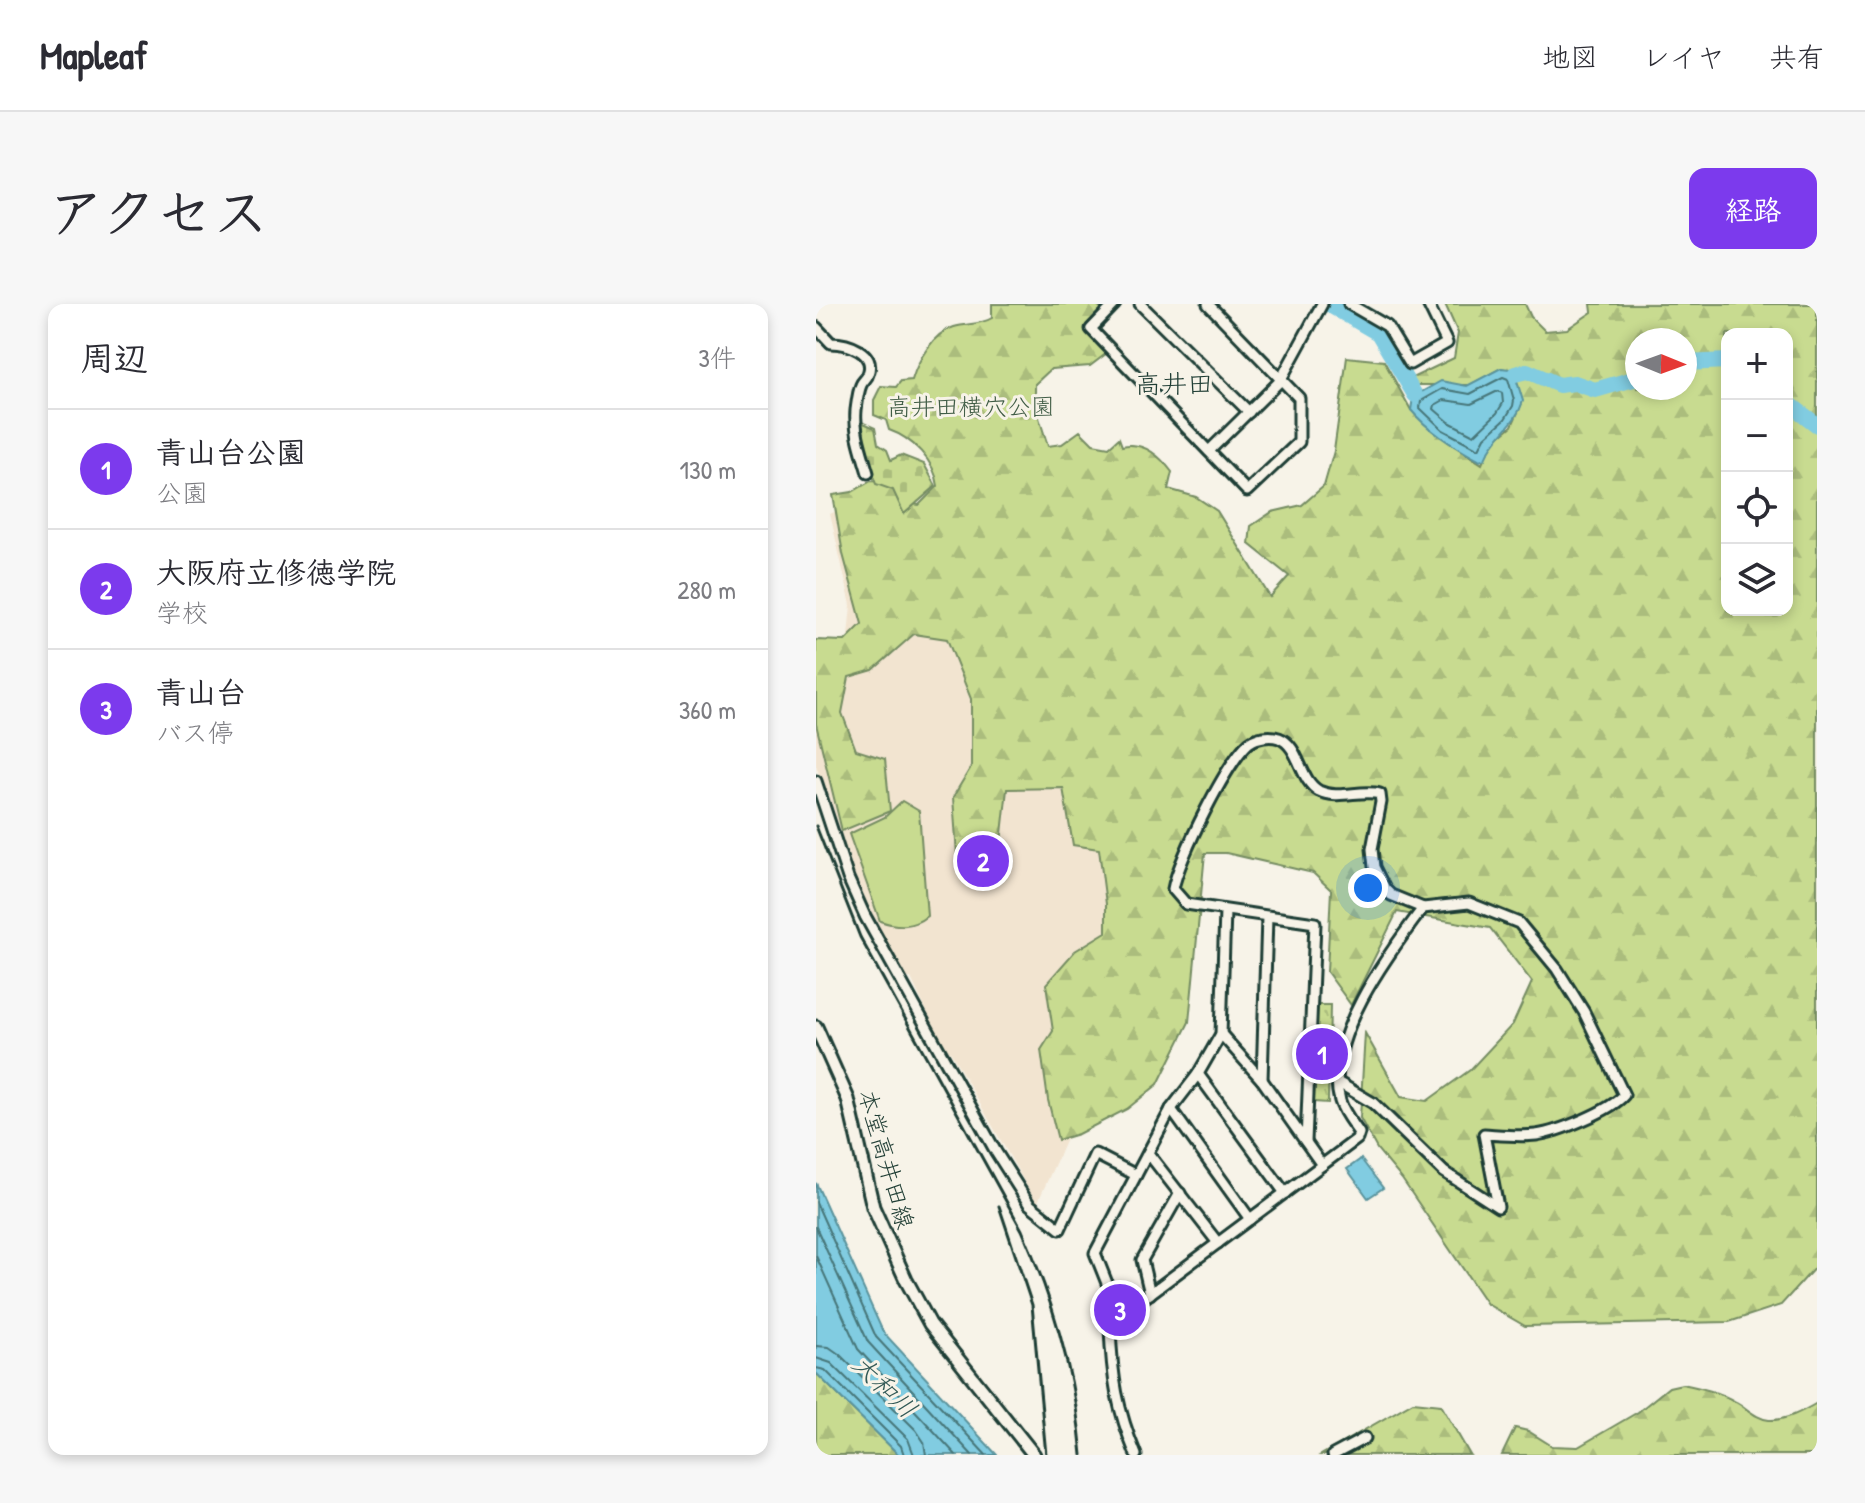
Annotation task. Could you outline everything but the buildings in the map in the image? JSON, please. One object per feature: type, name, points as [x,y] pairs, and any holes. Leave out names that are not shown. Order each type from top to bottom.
[{"type":"main road","name":"本堂高井田線","points":[[816,1027],[848,1099],[873,1207],[906,1280],[930,1324],[1034,1455]]},
{"type":"street","points":[[1115,304],[1091,329],[1247,491],[1299,442],[1299,398],[1208,304]]},
{"type":"street","points":[[1140,304],[1249,412]]},
{"type":"street","points":[[1349,304],[1387,326],[1410,364],[1447,343],[1428,304]]},
{"type":"street","points":[[1209,451],[1280,381],[1322,305]]},
{"type":"street","points":[[816,327],[831,343],[847,343],[865,355],[870,364],[868,375],[861,384],[856,411],[856,435],[868,473]]},
{"type":"street","points":[[1306,1142],[1315,923],[1186,904],[1173,889],[1176,872],[1205,812],[1243,749],[1253,740],[1269,736],[1282,739],[1290,747],[1302,771],[1321,791],[1347,794],[1370,791],[1380,794],[1372,849],[1380,882],[1391,895],[1423,908],[1469,903],[1519,923],[1557,969],[1577,1001],[1624,1095],[1586,1117],[1537,1135],[1484,1134],[1498,1207],[1444,1172],[1373,1103],[1339,1083]]},
{"type":"street","points":[[816,781],[848,878],[881,948],[996,1152],[1029,1204],[1060,1229],[1095,1154],[1136,1175]]},
{"type":"street","points":[[1136,1455],[1121,1418],[1112,1374],[1110,1328],[1120,1316],[1357,1139],[1359,1133],[1340,1102],[1340,1054],[1353,1013],[1423,908]]},
{"type":"street","points":[[1120,1316],[1095,1253],[1171,1109],[1198,1074],[1221,1034],[1225,911]]},
{"type":"street","points":[[1262,1080],[1267,917]]},
{"type":"street","points":[[1221,1034],[1262,1080],[1322,1165]]},
{"type":"street","points":[[1198,1074],[1285,1193]]},
{"type":"street","points":[[1171,1109],[1250,1219]]},
{"type":"street","points":[[1148,1153],[1218,1243]]},
{"type":"street","points":[[1150,1294],[1142,1260],[1180,1193]]},
{"type":"street","points":[[1333,1455],[1365,1438]]},
{"type":"shaded area","points":[[877,491],[1083,658],[1116,929],[1075,1119],[1037,1204],[951,1053],[943,1046],[911,978],[900,978],[856,886],[816,765],[816,645],[847,646],[851,605],[830,514]]},
{"type":"green space","name":"高井田横穴公園","points":[[992,304],[1096,304],[1102,309],[1085,327],[1107,353],[1090,366],[1051,369],[1035,384],[1035,405],[1048,446],[1062,444],[1080,431],[1093,444],[1109,447],[1119,438],[1122,446],[1137,446],[1150,451],[1172,472],[1168,489],[1196,497],[1217,511],[1270,597],[1289,576],[1249,544],[1251,526],[1272,512],[1302,505],[1324,486],[1334,451],[1347,357],[1384,361],[1411,410],[1448,442],[1482,464],[1491,443],[1512,426],[1522,403],[1515,371],[1501,368],[1470,385],[1416,385],[1412,378],[1454,358],[1458,333],[1445,304],[1525,304],[1531,317],[1545,331],[1567,329],[1592,312],[1591,304],[1817,304],[1817,1265],[1781,1305],[1729,1322],[1525,1326],[1487,1304],[1402,1179],[1377,1149],[1360,1118],[1365,1033],[1401,1097],[1427,1101],[1470,1070],[1513,1024],[1532,982],[1490,928],[1397,912],[1351,1005],[1327,972],[1331,890],[1313,873],[1226,853],[1205,853],[1189,1022],[1158,1084],[1127,1109],[1078,1134],[1058,1140],[1048,1100],[1041,1050],[1053,1031],[1046,984],[1075,951],[1106,932],[1099,849],[1073,845],[1063,788],[1007,789],[999,861],[975,860],[957,855],[953,797],[971,767],[971,699],[947,639],[914,634],[873,670],[849,677],[842,713],[856,750],[885,759],[890,811],[842,831],[816,724],[816,640],[845,641],[862,624],[843,554],[833,495],[852,492],[871,481],[892,483],[905,503],[919,505],[938,486],[932,468],[921,452],[889,430],[886,420],[874,415],[874,400],[881,386],[896,387],[901,381],[912,380],[922,356],[939,335],[954,327],[992,318]]},
{"type":"green space","points":[[859,421],[875,428],[878,444],[887,450],[891,460],[901,455],[924,464],[936,486],[904,514],[893,490],[876,484],[858,436]]},
{"type":"green space","points":[[902,801],[919,811],[927,916],[916,923],[898,925],[880,921],[849,834],[885,817]]},
{"type":"green space","points":[[1317,1005],[1330,1005],[1328,1103],[1314,1102]]},
{"type":"green space","points":[[816,1373],[899,1455],[816,1455]]},
{"type":"green space","points":[[1682,1384],[1723,1396],[1769,1420],[1788,1417],[1817,1403],[1817,1455],[1502,1455],[1515,1428],[1528,1431],[1552,1446],[1578,1447],[1638,1412],[1669,1387]]},
{"type":"green space","points":[[1413,1402],[1441,1405],[1470,1455],[1321,1455]]},
{"type":"water","points":[[1501,368],[1527,371],[1515,375],[1523,401],[1485,459],[1480,461],[1443,438],[1411,410],[1413,397],[1441,381],[1467,386]]},
{"type":"water","points":[[1361,1159],[1383,1188],[1368,1198],[1347,1169]]},
{"type":"water","name":"大和川","points":[[816,1183],[883,1332],[997,1455],[899,1455],[816,1373]]},
{"type":"waterway","points":[[1328,304],[1378,333],[1415,395]]},
{"type":"waterway","points":[[1697,362],[1721,361]]},
{"type":"waterway","points":[[1515,374],[1527,371],[1559,385],[1575,383],[1595,390],[1625,381]]},
{"type":"waterway","points":[[1793,407],[1817,425]]},
{"type":"railway","points":[[816,826],[860,937],[1022,1230],[1061,1340],[1074,1397],[1082,1455]]},
{"type":"railway","points":[[999,1206],[1032,1305],[1046,1455]]},
{"type":"place","name":"大阪府立修徳学院","points":[[983,861]]},
{"type":"place","name":"青山台公園","points":[[1322,1054]]},
{"type":"place","name":"青山台","points":[[1120,1310]]},
{"type":"district","name":"高井田","points":[[1174,383]]}]
